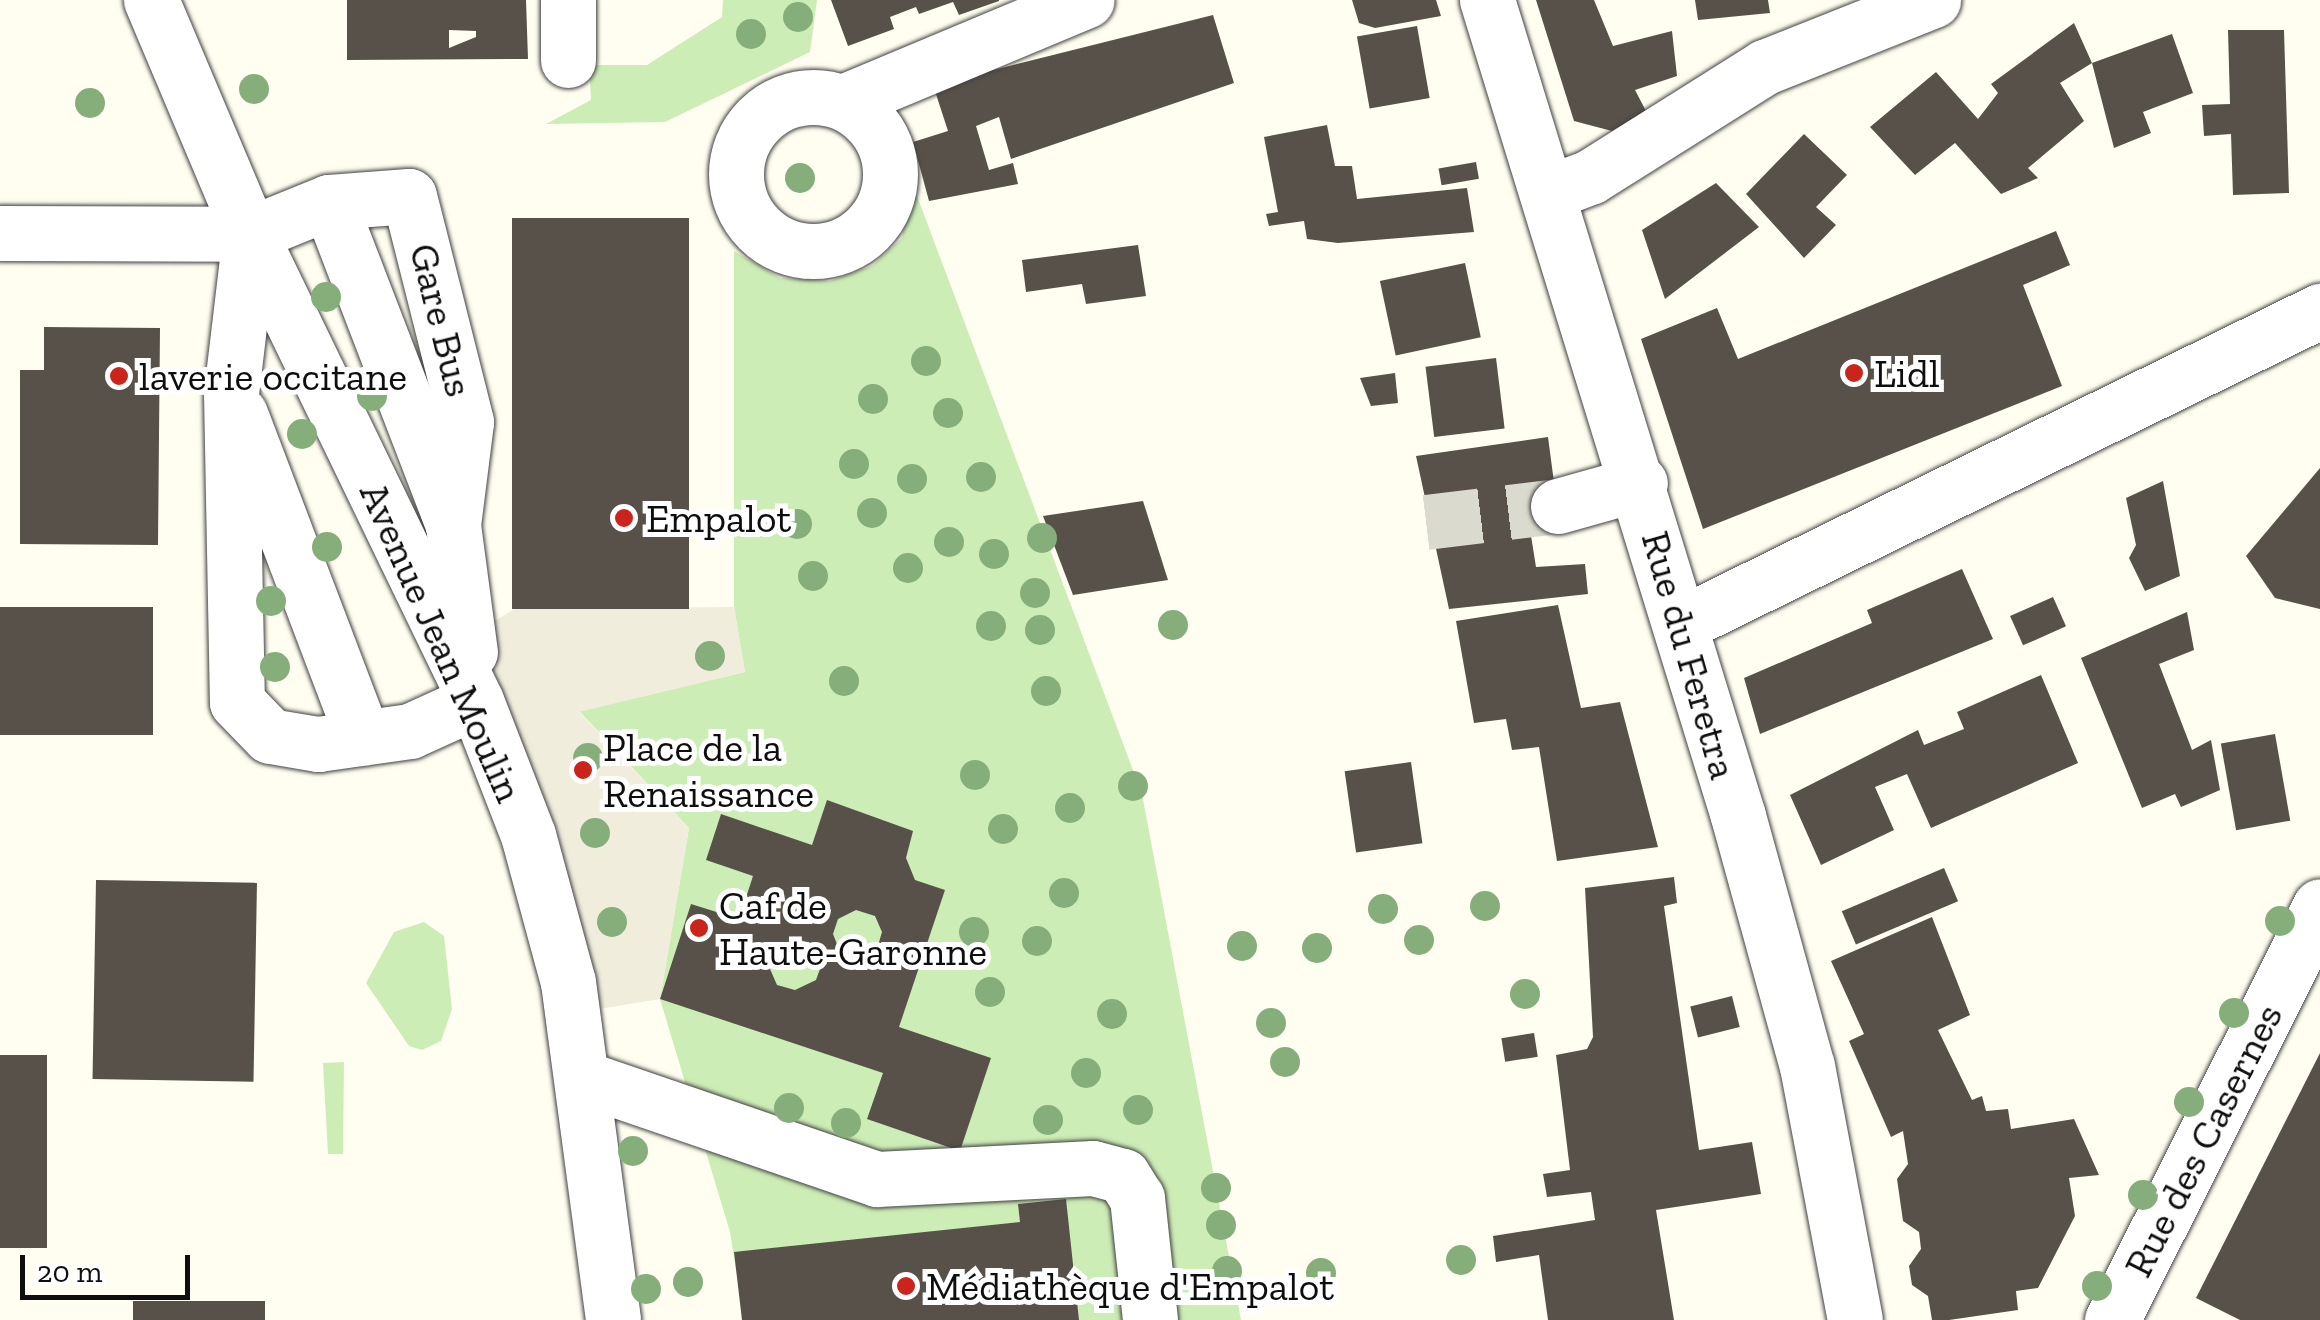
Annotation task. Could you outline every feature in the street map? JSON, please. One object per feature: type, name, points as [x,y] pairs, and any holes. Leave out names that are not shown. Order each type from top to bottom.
[{"type":"street","name":"Avenue Jean Moulin","points":[[150,0],[250,234],[476,701],[548,899],[582,1078],[612,1320]]},
{"type":"street","points":[[568,0],[568,60]]},
{"type":"street","points":[[843,102],[1087,0]]},
{"type":"street","name":"Rue du Feretra","points":[[1487,0],[1640,483],[1807,1066],[1855,1320]]},
{"type":"street","points":[[1550,192],[1590,177],[1766,67],[1933,0]]},
{"type":"street","name":"Gare Bus","points":[[250,234],[329,202],[409,196],[466,422],[453,526]]},
{"type":"street","name":"Gare Bus","points":[[329,202],[453,526],[476,701]]},
{"type":"street","points":[[0,234],[250,234],[231,393],[237,702],[270,736],[318,744],[410,730],[476,701]]},
{"type":"street","points":[[1681,624],[2320,311]]},
{"type":"street","points":[[231,393],[363,737]]},
{"type":"street","points":[[1558,506],[1640,483]]},
{"type":"street","name":"Rue des Casernes","points":[[2112,1320],[2320,906]]},
{"type":"street","points":[[582,1078],[877,1180],[1093,1168],[1122,1176],[1138,1198],[1150,1320]]},
{"type":"green space","points":[[723,0],[817,0],[810,52],[665,122],[546,124],[591,100],[589,65],[647,65],[722,17]]},
{"type":"green space","points":[[911,180],[1142,794],[1241,1320],[744,1320],[730,1232],[660,999],[689,828],[579,711],[745,672],[734,607],[734,251],[780,278],[830,281],[872,266],[902,238]]},
{"type":"green space","points":[[424,922],[444,936],[452,1009],[441,1041],[422,1050],[409,1046],[366,983],[394,932]]},
{"type":"green space","points":[[344,1062],[343,1154],[328,1154],[323,1063]]},
{"type":"shaded area","name":"Place de la Renaissance","points":[[734,607],[745,672],[579,712],[689,828],[660,999],[599,1009],[557,830],[476,633],[514,609]]},
{"type":"building","points":[[347,0],[526,0],[528,59],[347,60]],"holes":[[[449,30],[476,31],[476,37],[449,48]]]},
{"type":"building","points":[[831,0],[999,1],[959,15],[953,2],[919,14],[916,7],[890,17],[894,29],[848,46]]},
{"type":"building","points":[[1352,0],[1436,0],[1441,16],[1375,28],[1359,23]]},
{"type":"building","points":[[1536,0],[1594,0],[1613,46],[1672,31],[1677,76],[1635,90],[1646,111],[1612,131],[1574,121]]},
{"type":"building","points":[[1695,0],[1768,0],[1770,13],[1698,20]]},
{"type":"building","points":[[1213,15],[1234,83],[1011,159],[999,117],[976,126],[989,170],[1013,163],[1018,184],[929,201],[913,142],[948,131],[933,85]]},
{"type":"building","points":[[2074,23],[2092,63],[2060,83],[2084,121],[2028,168],[2038,178],[2001,194],[1955,143],[1915,175],[1870,127],[1936,72],[1978,119],[1998,93],[1991,84]]},
{"type":"building","points":[[1417,26],[1430,98],[1370,108],[1357,37]]},
{"type":"building","points":[[2228,30],[2284,30],[2289,193],[2233,195],[2231,134],[2204,136],[2202,105],[2230,104]]},
{"type":"building","points":[[2172,34],[2193,93],[2143,112],[2151,133],[2114,148],[2092,63]]},
{"type":"building","points":[[1327,125],[1335,166],[1352,166],[1357,199],[1467,188],[1474,232],[1338,243],[1307,239],[1304,221],[1269,226],[1266,214],[1278,212],[1264,137]]},
{"type":"building","points":[[1804,134],[1847,175],[1816,207],[1836,225],[1804,258],[1746,194]]},
{"type":"building","points":[[1476,162],[1479,179],[1442,185],[1439,169]]},
{"type":"building","points":[[1716,183],[1759,227],[1665,299],[1642,230]]},
{"type":"building","points":[[512,218],[689,218],[689,609],[512,609]]},
{"type":"building","name":"Lidl","points":[[2056,231],[2070,265],[2023,285],[2062,386],[1703,529],[1641,339],[1717,308],[1738,359]]},
{"type":"building","points":[[1138,245],[1146,296],[1086,304],[1082,284],[1026,292],[1022,260]]},
{"type":"building","points":[[1465,263],[1481,337],[1396,355],[1380,281]]},
{"type":"building","points":[[44,327],[160,328],[158,545],[20,544],[20,370],[44,370]]},
{"type":"building","points":[[1496,358],[1505,428],[1434,437],[1426,367]]},
{"type":"building","points":[[1395,373],[1398,403],[1371,406],[1360,378]]},
{"type":"building","points":[[1548,437],[1559,520],[1529,523],[1536,567],[1585,564],[1588,594],[1449,609],[1416,456]]},
{"type":"building","points":[[2320,468],[2320,609],[2275,598],[2246,556]]},
{"type":"building","points":[[2163,481],[2180,576],[2145,591],[2129,558],[2136,545],[2126,498]]},
{"type":"building","points":[[1143,501],[1168,580],[1073,595],[1043,516]]},
{"type":"building","points":[[1962,569],[1993,639],[1760,734],[1744,678],[1872,623],[1867,610]]},
{"type":"building","points":[[2053,597],[2066,626],[2023,645],[2010,616]]},
{"type":"building","points":[[1558,605],[1581,708],[1620,702],[1658,847],[1557,861],[1539,747],[1512,750],[1506,719],[1474,723],[1456,621]]},
{"type":"building","points":[[0,607],[153,607],[153,735],[0,735]]},
{"type":"building","points":[[2187,612],[2194,650],[2159,664],[2192,750],[2211,740],[2220,790],[2181,807],[2175,794],[2142,808],[2081,658]]},
{"type":"building","points":[[2041,675],[2078,763],[1931,828],[1907,774],[1875,787],[1894,830],[1821,865],[1790,795],[1918,730],[1924,745],[1964,729],[1957,712]]},
{"type":"building","points":[[2275,734],[2290,821],[2236,830],[2221,744]]},
{"type":"building","points":[[1411,762],[1422,843],[1356,853],[1345,771]]},
{"type":"building","points":[[827,800],[913,831],[906,858],[915,880],[945,890],[899,1027],[991,1058],[960,1151],[867,1119],[883,1073],[660,999],[691,904],[739,919],[753,876],[706,860],[721,814],[812,845]],"holes":[[[856,910],[875,916],[882,932],[877,949],[858,960],[841,954],[833,934],[838,919]],[[796,939],[811,943],[821,966],[816,980],[795,990],[777,985],[770,969],[775,948]]]},
{"type":"building","points":[[1944,868],[1958,901],[1856,945],[1842,911]]},
{"type":"building","points":[[1674,877],[1677,903],[1664,906],[1699,1150],[1752,1142],[1761,1194],[1656,1210],[1674,1320],[1548,1320],[1539,1255],[1496,1262],[1493,1236],[1595,1220],[1591,1192],[1547,1197],[1543,1174],[1570,1170],[1556,1055],[1587,1049],[1593,1037],[1585,888]]},
{"type":"building","points":[[96,880],[257,883],[254,1082],[93,1079]]},
{"type":"building","points":[[1932,917],[1970,1015],[1938,1030],[1972,1100],[1982,1096],[1986,1111],[2008,1109],[2011,1129],[2074,1119],[2099,1175],[2069,1178],[2075,1216],[2038,1288],[2016,1291],[2018,1310],[1949,1320],[1932,1320],[1928,1296],[1912,1285],[1909,1266],[1921,1249],[1919,1232],[1903,1221],[1897,1179],[1908,1164],[1903,1131],[1891,1137],[1849,1041],[1864,1034],[1831,961]]},
{"type":"building","points":[[1732,996],[1740,1027],[1698,1037],[1690,1006]]},
{"type":"building","points":[[1534,1033],[1538,1057],[1505,1062],[1501,1038]]},
{"type":"building","points":[[2320,1053],[2320,1320],[2240,1320],[2196,1298]]},
{"type":"building","points":[[0,1055],[47,1055],[47,1248],[0,1248]]},
{"type":"building","name":"Médiathèque d'Empalot","points":[[1066,1199],[1079,1320],[742,1320],[734,1252],[1020,1222],[1018,1204]]},
{"type":"building","points":[[133,1301],[265,1301],[265,1320],[133,1320]]},
{"type":"tunnel","points":[[1426,522],[1558,506]]},
{"type":"place","name":"Lidl","points":[[1854,373]]},
{"type":"place","name":"laverie occitane","points":[[119,376]]},
{"type":"place","name":"Empalot","points":[[624,518]]},
{"type":"place","name":"Place de la Renaissance","points":[[583,770]]},
{"type":"place","name":"Caf de Haute-Garonne","points":[[699,928]]},
{"type":"place","name":"Médiathèque d'Empalot","points":[[906,1286]]}]
